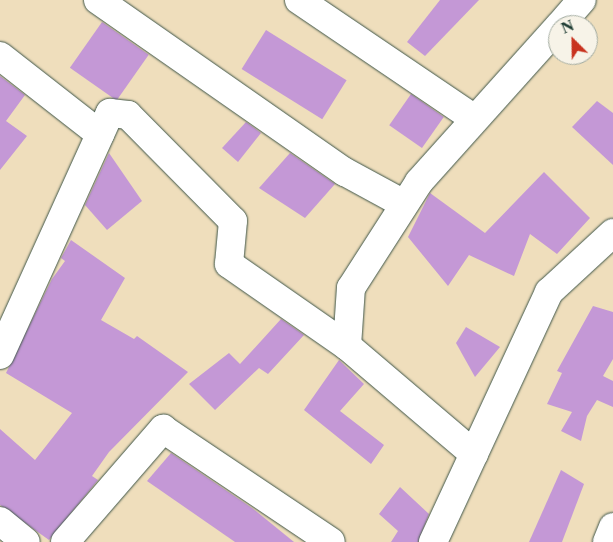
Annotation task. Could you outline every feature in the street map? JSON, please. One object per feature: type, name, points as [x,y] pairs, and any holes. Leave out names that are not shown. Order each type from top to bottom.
[{"type":"street","points":[[98,0],[345,172],[404,204]]},
{"type":"street","points":[[299,0],[475,119]]},
{"type":"street","points":[[569,15],[582,0]]},
{"type":"street","points":[[347,346],[351,288],[404,204],[475,119],[548,38]]},
{"type":"street","points":[[0,56],[100,134]]},
{"type":"street","points":[[0,355],[110,113],[128,115],[233,221],[229,264],[347,346],[474,454]]},
{"type":"street","points":[[433,542],[549,292],[613,233]]},
{"type":"street","points":[[65,542],[163,429],[331,542]]},
{"type":"street","points":[[0,521],[26,542]]},
{"type":"street","points":[[607,542],[613,527]]},
{"type":"building","points":[[440,0],[479,0],[425,56],[407,42]]},
{"type":"building","points":[[102,22],[149,55],[117,101],[70,68]]},
{"type":"building","points":[[266,30],[347,80],[322,119],[242,69]]},
{"type":"building","points":[[0,76],[25,95],[6,121],[27,136],[0,170]]},
{"type":"building","points":[[411,94],[444,117],[422,148],[389,125]]},
{"type":"building","points":[[597,101],[613,113],[613,165],[572,127]]},
{"type":"building","points":[[246,122],[261,133],[238,162],[222,148]]},
{"type":"building","points":[[109,153],[142,201],[107,230],[85,205]]},
{"type":"building","points":[[290,153],[335,184],[305,218],[259,188]]},
{"type":"building","points":[[544,172],[590,218],[557,254],[530,234],[514,276],[469,255],[448,286],[408,237],[430,193],[485,233]]},
{"type":"building","points":[[71,240],[125,278],[101,320],[134,339],[137,336],[188,372],[109,452],[92,476],[98,480],[49,540],[0,505],[0,429],[35,460],[72,413],[6,373],[52,279],[65,261],[61,258]]},
{"type":"building","points":[[593,306],[613,312],[613,359],[603,376],[613,381],[613,407],[597,400],[587,416],[581,441],[561,431],[572,412],[547,404],[562,373],[557,371]]},
{"type":"building","points":[[281,319],[304,335],[268,374],[259,368],[215,410],[189,384],[229,353],[240,364]]},
{"type":"building","points":[[466,327],[500,347],[475,377],[456,343]]},
{"type":"building","points":[[339,360],[364,384],[340,411],[384,445],[371,464],[304,410]]},
{"type":"building","points":[[171,453],[252,508],[294,542],[235,542],[147,481]]},
{"type":"building","points":[[561,470],[584,484],[562,542],[529,542]]},
{"type":"building","points":[[400,487],[429,514],[418,542],[391,542],[398,531],[379,514]]}]
